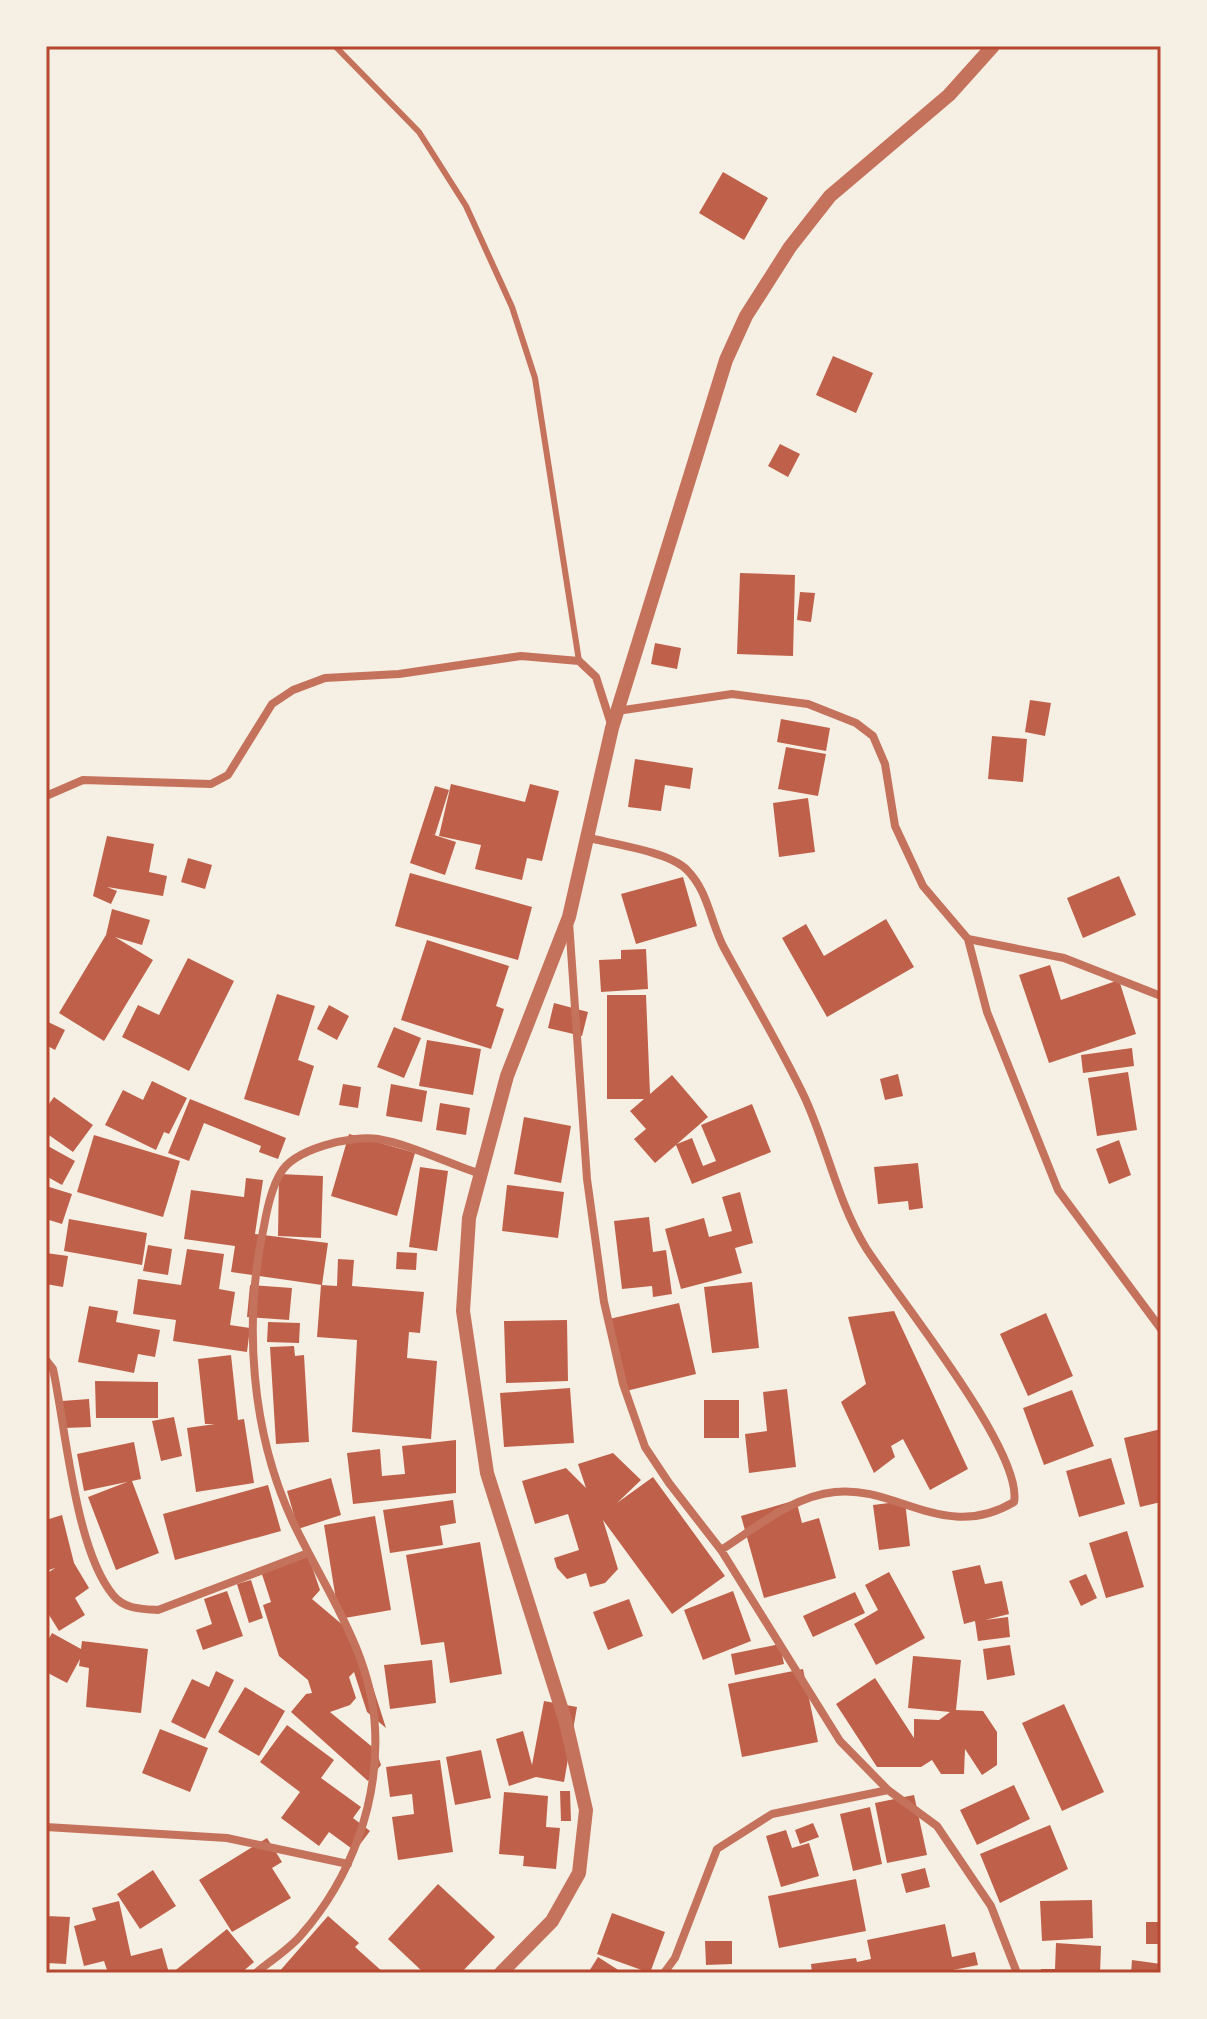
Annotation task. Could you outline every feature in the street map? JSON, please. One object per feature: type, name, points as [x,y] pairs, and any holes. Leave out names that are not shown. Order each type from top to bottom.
[{"type":"street","points":[[501,1973],[552,1921],[579,1873],[586,1810],[566,1723],[487,1473],[463,1311],[469,1218],[507,1076],[569,917],[612,728],[726,360],[746,316],[790,247],[830,196],[949,95],[993,46]]},
{"type":"street","points":[[46,796],[83,780],[115,778],[211,784],[228,775],[272,704],[293,690],[325,678],[399,674],[521,656],[579,661],[596,677],[612,728]]},
{"type":"street","points":[[617,711],[732,694],[808,704],[856,723],[873,736],[885,764],[895,826],[923,886],[968,939],[987,1012],[1058,1190],[1161,1329]]},
{"type":"street","points":[[589,838],[685,867],[700,886],[721,942],[805,1098],[851,1219],[875,1260],[940,1347],[1009,1468],[1016,1492],[1014,1502],[974,1516],[938,1516],[857,1492],[805,1497],[721,1550]]},
{"type":"street","points":[[569,917],[587,1179],[604,1302],[623,1384],[645,1447],[721,1550],[840,1741],[888,1790],[937,1826],[991,1906],[1017,1973]]},
{"type":"street","points":[[968,939],[1064,958],[1161,996]]},
{"type":"street","points":[[256,1973],[301,1936],[331,1896],[348,1864],[375,1770],[375,1726],[370,1689],[350,1632],[308,1553],[279,1484],[253,1363],[252,1310],[257,1257],[279,1175],[287,1163],[306,1151],[378,1139],[481,1174]]},
{"type":"street","points":[[46,1360],[53,1369],[92,1560],[114,1597],[133,1609],[158,1610],[308,1553]]},
{"type":"street","points":[[664,1973],[675,1958],[717,1849],[772,1814],[888,1790]]},
{"type":"street","points":[[46,1827],[227,1838],[348,1864]]},
{"type":"lane","points":[[335,46],[419,132],[466,206],[512,307],[535,378],[579,661]]},
{"type":"building","points":[[723,172],[768,198],[744,240],[699,213]]},
{"type":"building","points":[[833,356],[873,373],[856,413],[816,395]]},
{"type":"building","points":[[780,444],[800,454],[788,477],[768,466]]},
{"type":"building","points":[[740,573],[795,575],[793,656],[737,654]]},
{"type":"building","points":[[800,592],[815,593],[811,622],[797,620]]},
{"type":"building","points":[[655,643],[681,648],[677,669],[651,664]]},
{"type":"building","points":[[1030,700],[1051,703],[1045,736],[1025,732]]},
{"type":"building","points":[[781,719],[830,728],[826,751],[777,742]]},
{"type":"building","points":[[992,736],[1027,739],[1023,782],[988,779]]},
{"type":"building","points":[[786,747],[826,754],[818,796],[778,789]]},
{"type":"building","points":[[635,759],[693,768],[690,789],[665,785],[661,811],[628,807]]},
{"type":"building","points":[[451,784],[525,802],[530,784],[559,791],[542,861],[527,858],[522,880],[475,869],[481,845],[439,836]]},
{"type":"building","points":[[435,786],[449,790],[435,835],[431,834],[456,842],[445,875],[410,863]]},
{"type":"building","points":[[808,798],[815,852],[779,857],[773,803]]},
{"type":"building","points":[[107,836],[154,844],[149,872],[167,876],[163,896],[107,887],[117,891],[111,904],[93,896]]},
{"type":"building","points":[[188,858],[212,865],[205,889],[181,882]]},
{"type":"building","points":[[410,873],[532,907],[518,960],[395,926]]},
{"type":"building","points":[[1119,876],[1136,915],[1083,938],[1067,898]]},
{"type":"building","points":[[683,877],[697,926],[636,944],[621,894]]},
{"type":"building","points":[[112,909],[150,920],[142,945],[115,937],[153,960],[104,1041],[59,1013],[106,935]]},
{"type":"building","points":[[886,919],[914,967],[827,1017],[782,938],[806,924],[824,956]]},
{"type":"building","points":[[427,940],[509,966],[496,1006],[504,1009],[491,1049],[401,1020]]},
{"type":"building","points":[[646,949],[648,989],[601,992],[599,960],[621,959],[621,950]]},
{"type":"building","points":[[188,958],[234,981],[189,1071],[122,1037],[138,1005],[159,1015]]},
{"type":"building","points":[[1050,965],[1061,1000],[1119,980],[1136,1034],[1049,1063],[1019,975]]},
{"type":"building","points":[[277,994],[315,1006],[298,1060],[314,1066],[299,1116],[244,1099]]},
{"type":"building","points":[[607,995],[646,995],[650,1094],[672,1075],[708,1117],[677,1144],[692,1138],[703,1166],[716,1161],[701,1125],[752,1104],[771,1152],[692,1184],[676,1145],[655,1163],[634,1139],[646,1129],[630,1111],[644,1099],[607,1099]]},
{"type":"building","points":[[554,1003],[588,1012],[582,1036],[548,1028]]},
{"type":"building","points":[[329,1005],[349,1016],[337,1040],[317,1029]]},
{"type":"building","points":[[46,1021],[65,1030],[55,1050],[46,1045]]},
{"type":"building","points":[[394,1027],[421,1038],[404,1078],[377,1067]]},
{"type":"building","points":[[427,1040],[481,1049],[473,1095],[419,1086]]},
{"type":"building","points":[[1132,1048],[1134,1066],[1083,1073],[1081,1055]]},
{"type":"building","points":[[1128,1072],[1137,1130],[1097,1136],[1088,1078]]},
{"type":"building","points":[[898,1074],[903,1096],[885,1100],[880,1079]]},
{"type":"building","points":[[152,1081],[187,1098],[169,1134],[164,1132],[156,1150],[105,1125],[123,1090],[143,1100]]},
{"type":"building","points":[[343,1084],[361,1087],[358,1108],[339,1105]]},
{"type":"building","points":[[391,1084],[427,1091],[422,1122],[386,1116]]},
{"type":"building","points":[[54,1097],[93,1125],[73,1152],[46,1133],[46,1108]]},
{"type":"building","points":[[190,1099],[286,1138],[278,1159],[259,1152],[261,1146],[204,1123],[189,1161],[168,1153]]},
{"type":"building","points":[[440,1103],[470,1108],[466,1135],[436,1130]]},
{"type":"building","points":[[524,1117],[571,1126],[561,1183],[514,1174]]},
{"type":"building","points":[[349,1134],[415,1153],[397,1216],[331,1196]]},
{"type":"building","points":[[94,1135],[180,1161],[163,1217],[77,1192]]},
{"type":"building","points":[[1119,1140],[1131,1175],[1109,1184],[1096,1149]]},
{"type":"building","points":[[46,1145],[75,1161],[62,1185],[46,1176]]},
{"type":"building","points":[[918,1163],[923,1208],[909,1210],[908,1201],[878,1204],[874,1167]]},
{"type":"building","points":[[420,1167],[448,1171],[437,1251],[409,1247]]},
{"type":"building","points":[[279,1174],[323,1176],[321,1238],[278,1236]]},
{"type":"building","points":[[246,1178],[263,1180],[255,1234],[328,1243],[322,1285],[231,1272],[235,1246],[184,1239],[191,1190],[244,1197]]},
{"type":"building","points":[[507,1185],[564,1192],[558,1238],[502,1231]]},
{"type":"building","points":[[46,1186],[72,1194],[62,1224],[46,1219]]},
{"type":"building","points":[[740,1192],[753,1243],[735,1248],[742,1273],[681,1289],[665,1229],[704,1218],[709,1237],[732,1231],[722,1197]]},
{"type":"building","points":[[649,1217],[653,1252],[666,1250],[672,1294],[653,1297],[652,1286],[622,1289],[614,1221]]},
{"type":"building","points":[[69,1219],[147,1233],[142,1265],[64,1251]]},
{"type":"building","points":[[148,1245],[172,1249],[168,1275],[143,1271]]},
{"type":"building","points":[[187,1249],[224,1254],[219,1289],[235,1292],[230,1325],[250,1328],[247,1352],[173,1341],[176,1320],[133,1314],[138,1279],[181,1285]]},
{"type":"building","points":[[397,1252],[417,1253],[416,1270],[396,1269]]},
{"type":"building","points":[[46,1253],[68,1256],[63,1287],[46,1284]]},
{"type":"building","points":[[338,1259],[354,1260],[352,1286],[424,1292],[420,1333],[409,1332],[407,1358],[437,1361],[431,1439],[352,1432],[357,1340],[317,1337],[321,1285],[337,1286]]},
{"type":"building","points":[[752,1282],[759,1348],[712,1353],[704,1287]]},
{"type":"building","points":[[250,1285],[292,1288],[289,1320],[247,1317]]},
{"type":"building","points":[[679,1303],[696,1374],[626,1391],[609,1319]]},
{"type":"building","points":[[89,1306],[118,1311],[116,1322],[160,1330],[155,1357],[138,1354],[134,1373],[78,1362]]},
{"type":"building","points":[[894,1311],[968,1469],[930,1490],[903,1439],[891,1446],[895,1457],[874,1473],[841,1402],[866,1384],[848,1317]]},
{"type":"building","points":[[1046,1313],[1073,1376],[1028,1396],[1000,1334]]},
{"type":"building","points":[[567,1320],[568,1381],[506,1383],[504,1321]]},
{"type":"building","points":[[268,1322],[300,1323],[299,1343],[267,1342]]},
{"type":"building","points":[[294,1346],[295,1356],[304,1355],[309,1442],[276,1444],[270,1347]]},
{"type":"building","points":[[231,1355],[238,1420],[244,1419],[254,1483],[196,1492],[187,1428],[215,1424],[205,1424],[198,1359]]},
{"type":"building","points":[[95,1381],[158,1382],[158,1418],[96,1418]]},
{"type":"building","points":[[570,1388],[574,1443],[504,1447],[500,1393]]},
{"type":"building","points":[[787,1389],[796,1467],[749,1473],[745,1434],[767,1431],[763,1392]]},
{"type":"building","points":[[1072,1390],[1094,1446],[1044,1465],[1023,1408]]},
{"type":"building","points":[[89,1399],[91,1427],[64,1428],[62,1401]]},
{"type":"building","points":[[704,1400],[739,1400],[739,1438],[704,1438]]},
{"type":"building","points":[[174,1417],[182,1456],[161,1461],[152,1421]]},
{"type":"building","points":[[1161,1429],[1161,1502],[1140,1507],[1124,1438]]},
{"type":"building","points":[[456,1440],[456,1493],[353,1504],[347,1453],[380,1449],[382,1476],[405,1474],[402,1446]]},
{"type":"building","points":[[134,1442],[141,1479],[132,1481],[159,1553],[116,1570],[88,1497],[127,1482],[84,1491],[77,1454]]},
{"type":"building","points":[[613,1453],[641,1480],[617,1503],[653,1477],[725,1576],[672,1614],[603,1520],[618,1569],[605,1583],[590,1587],[586,1573],[567,1579],[557,1568],[554,1558],[579,1550],[568,1514],[535,1524],[522,1481],[566,1468],[586,1488],[578,1464]]},
{"type":"building","points":[[1111,1458],[1125,1504],[1079,1517],[1066,1471]]},
{"type":"building","points":[[331,1478],[341,1515],[298,1529],[287,1491]]},
{"type":"building","points":[[268,1485],[281,1531],[175,1560],[163,1514]]},
{"type":"building","points":[[453,1500],[456,1523],[440,1526],[443,1545],[390,1553],[383,1510]]},
{"type":"building","points":[[796,1500],[802,1523],[819,1518],[836,1578],[764,1598],[741,1516]]},
{"type":"building","points":[[905,1501],[910,1546],[879,1550],[873,1505]]},
{"type":"building","points":[[62,1515],[74,1563],[89,1588],[75,1598],[85,1615],[59,1631],[46,1610],[46,1574],[55,1568],[46,1571],[46,1520]]},
{"type":"building","points":[[375,1516],[391,1610],[339,1619],[324,1525]]},
{"type":"building","points":[[1127,1531],[1144,1587],[1106,1598],[1089,1543]]},
{"type":"building","points":[[480,1542],[502,1674],[450,1683],[444,1642],[421,1645],[406,1555]]},
{"type":"building","points":[[307,1552],[320,1590],[312,1599],[344,1626],[349,1640],[361,1650],[386,1728],[367,1712],[354,1672],[349,1677],[356,1698],[350,1705],[330,1712],[376,1750],[381,1765],[368,1781],[291,1712],[306,1694],[312,1693],[308,1680],[279,1656],[263,1605],[271,1602],[260,1568]]},
{"type":"building","points":[[980,1565],[985,1584],[1002,1581],[1009,1614],[985,1620],[1008,1617],[1010,1637],[978,1641],[975,1621],[964,1624],[952,1571]]},
{"type":"building","points":[[889,1572],[925,1638],[876,1665],[854,1624],[878,1610],[865,1585]]},
{"type":"building","points":[[1086,1574],[1097,1598],[1081,1606],[1069,1581]]},
{"type":"building","points":[[251,1580],[263,1618],[249,1623],[237,1584]]},
{"type":"building","points":[[227,1591],[243,1636],[203,1650],[196,1630],[212,1624],[204,1599]]},
{"type":"building","points":[[733,1591],[751,1641],[703,1660],[684,1610]]},
{"type":"building","points":[[855,1592],[865,1613],[813,1637],[803,1616]]},
{"type":"building","points":[[629,1599],[643,1636],[608,1650],[593,1612]]},
{"type":"building","points":[[52,1633],[81,1649],[82,1641],[148,1649],[141,1713],[86,1707],[89,1668],[79,1666],[80,1659],[67,1683],[46,1672],[46,1644]]},
{"type":"building","points":[[780,1644],[784,1664],[735,1675],[731,1654]]},
{"type":"building","points":[[1010,1645],[1015,1675],[987,1680],[983,1649]]},
{"type":"building","points":[[913,1656],[961,1660],[956,1710],[983,1711],[997,1732],[997,1765],[982,1775],[965,1749],[964,1774],[941,1774],[932,1760],[921,1767],[877,1767],[836,1704],[875,1678],[914,1738],[914,1719],[939,1720],[950,1712],[908,1708]]},
{"type":"building","points":[[432,1660],[436,1703],[390,1709],[384,1665]]},
{"type":"building","points":[[803,1669],[818,1742],[742,1757],[728,1684]]},
{"type":"building","points":[[216,1671],[234,1680],[205,1739],[171,1722],[192,1679],[209,1687]]},
{"type":"building","points":[[245,1687],[285,1711],[259,1756],[218,1732]]},
{"type":"building","points":[[544,1701],[577,1707],[564,1782],[536,1777],[509,1786],[496,1739],[523,1731],[532,1765]]},
{"type":"building","points":[[1064,1704],[1104,1792],[1062,1811],[1022,1723]]},
{"type":"building","points":[[287,1725],[334,1760],[321,1778],[361,1807],[353,1818],[370,1831],[355,1851],[329,1832],[319,1846],[281,1818],[300,1792],[260,1762]]},
{"type":"building","points":[[160,1729],[208,1748],[190,1792],[142,1773]]},
{"type":"building","points":[[481,1750],[491,1798],[455,1805],[446,1757]]},
{"type":"building","points":[[440,1760],[453,1852],[398,1860],[392,1817],[414,1814],[412,1794],[390,1797],[386,1767]]},
{"type":"building","points":[[1014,1785],[1030,1819],[977,1845],[960,1810]]},
{"type":"building","points":[[560,1791],[570,1791],[571,1821],[561,1821]]},
{"type":"building","points":[[504,1792],[548,1796],[546,1827],[560,1828],[556,1869],[523,1866],[524,1856],[499,1854]]},
{"type":"building","points":[[914,1795],[927,1855],[887,1863],[875,1803]]},
{"type":"building","points":[[870,1807],[882,1864],[853,1871],[840,1814]]},
{"type":"building","points":[[813,1823],[819,1837],[800,1844],[795,1830]]},
{"type":"building","points":[[1050,1825],[1068,1869],[1000,1903],[980,1854]]},
{"type":"building","points":[[786,1830],[792,1848],[809,1843],[819,1876],[781,1887],[766,1836]]},
{"type":"building","points":[[267,1838],[282,1862],[272,1868],[291,1898],[232,1932],[199,1880]]},
{"type":"building","points":[[925,1868],[930,1887],[906,1893],[901,1874]]},
{"type":"building","points":[[153,1870],[176,1906],[140,1929],[117,1894]]},
{"type":"building","points":[[856,1879],[866,1931],[779,1948],[768,1896]]},
{"type":"building","points":[[438,1884],[495,1937],[461,1973],[424,1973],[388,1939]]},
{"type":"building","points":[[1092,1900],[1093,1938],[1042,1941],[1040,1901]]},
{"type":"building","points":[[119,1901],[131,1956],[162,1948],[169,1973],[108,1973],[104,1961],[84,1966],[74,1926],[96,1920],[92,1908]]},
{"type":"building","points":[[612,1913],[665,1932],[650,1973],[597,1954]]},
{"type":"building","points":[[46,1916],[70,1917],[66,1964],[46,1963]]},
{"type":"building","points":[[328,1916],[359,1943],[355,1947],[384,1973],[278,1973]]},
{"type":"building","points":[[1146,1922],[1161,1922],[1161,1944],[1146,1944]]},
{"type":"building","points":[[945,1924],[952,1957],[975,1952],[978,1965],[938,1973],[812,1973],[811,1964],[871,1959],[867,1940]]},
{"type":"building","points":[[227,1929],[254,1962],[241,1973],[172,1973]]},
{"type":"building","points":[[705,1941],[732,1941],[732,1964],[706,1965]]},
{"type":"building","points":[[1056,1943],[1101,1946],[1100,1973],[1041,1973],[1041,1969],[1055,1969]]},
{"type":"building","points":[[598,1957],[623,1973],[588,1973]]},
{"type":"building","points":[[1132,1960],[1161,1964],[1161,1973],[1131,1973]]}]
